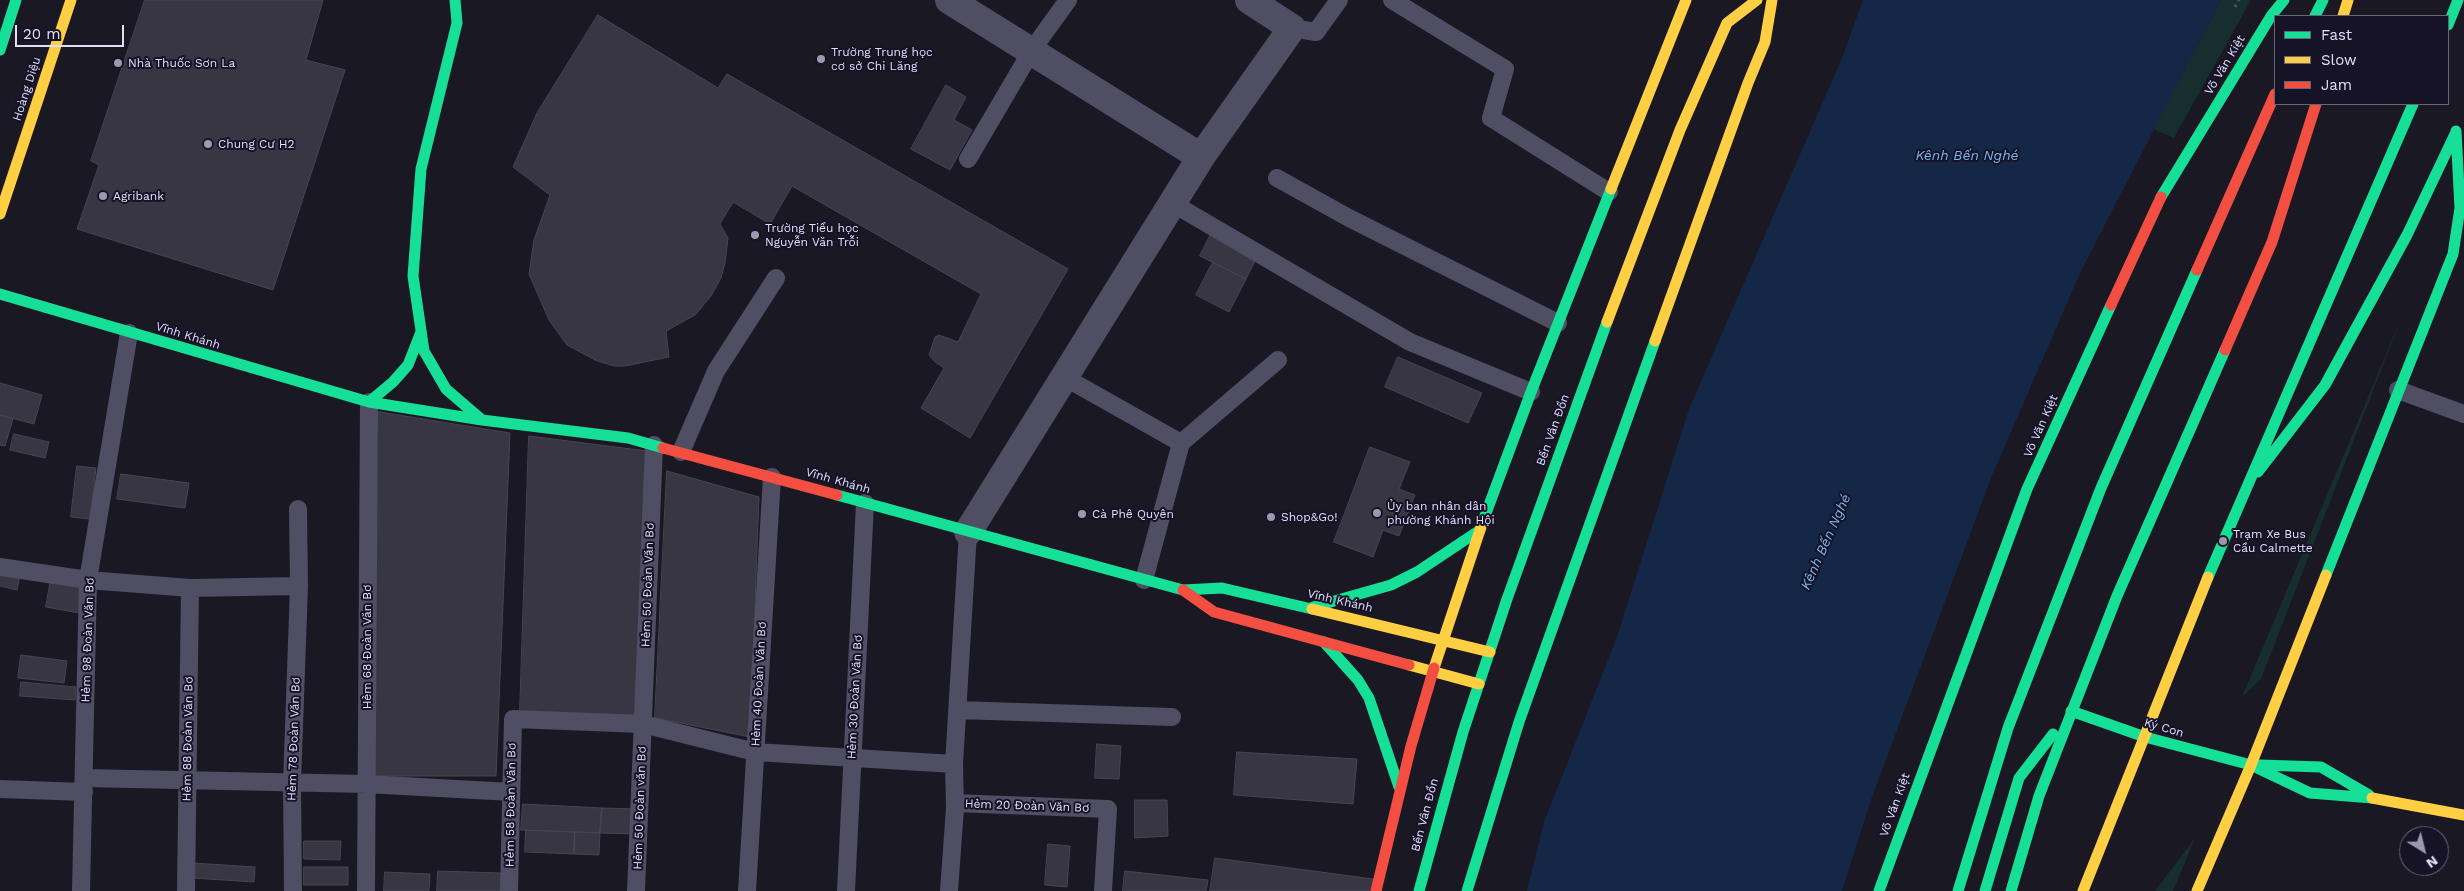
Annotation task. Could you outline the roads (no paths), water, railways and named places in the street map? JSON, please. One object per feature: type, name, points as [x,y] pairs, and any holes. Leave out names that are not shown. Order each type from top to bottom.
[{"type":"main road","points":[[0,50],[16,0]]},
{"type":"main road","name":"Hoàng Diệu","points":[[0,214],[71,0]]},
{"type":"main road","points":[[455,0],[457,23],[421,169],[413,276],[424,351],[446,389],[482,420]]},
{"type":"main road","points":[[1376,891],[1400,787],[1441,639],[1531,392],[1686,0]]},
{"type":"main road","name":"Bến Vân Đồn","points":[[1419,891],[1440,810],[1479,684],[1613,306],[1680,130],[1727,23],[1758,0]]},
{"type":"main road","points":[[1467,891],[1519,722],[1748,83],[1765,42],[1772,0]]},
{"type":"main road","name":"Võ Văn Kiệt","points":[[1879,891],[2027,490],[2145,230],[2172,178],[2271,16],[2284,0]]},
{"type":"main road","points":[[2316,15],[2323,0]]},
{"type":"main road","points":[[2343,15],[2348,0]]},
{"type":"main road","points":[[2449,22],[2458,0]]},
{"type":"main road","points":[[1958,891],[2008,728],[2101,488],[2274,96]]},
{"type":"main road","points":[[2011,891],[2039,796],[2071,711],[2142,535],[2272,242],[2316,105]]},
{"type":"main road","points":[[2083,891],[2096,854],[2249,483],[2413,105]]},
{"type":"main road","points":[[2249,483],[2325,385],[2347,348],[2407,235],[2458,127],[2460,208],[2453,254]]},
{"type":"main road","points":[[2197,891],[2251,765],[2453,254],[2464,237]]},
{"type":"main road","name":"Vĩnh Khánh","points":[[0,294],[369,402],[482,420],[628,438],[1183,590],[1222,588],[1490,652]]},
{"type":"main road","points":[[369,402],[393,382],[408,365],[421,332]]},
{"type":"main road","points":[[1309,608],[1391,585],[1417,572],[1480,530]]},
{"type":"main road","name":"Vĩnh Khánh","points":[[1183,590],[1214,612],[1479,684]]},
{"type":"main road","points":[[1324,642],[1358,680],[1368,698],[1400,787]]},
{"type":"main road","points":[[1985,891],[2020,778],[2071,711]]},
{"type":"main road","name":"Ký Con","points":[[2071,711],[2144,737],[2251,765],[2310,793],[2374,798],[2464,816]]},
{"type":"main road","name":"Ký Con","points":[[2251,765],[2321,767],[2374,798]]},
{"type":"street","points":[[950,0],[1201,156]]},
{"type":"street","points":[[968,532],[1201,156],[1292,28],[1249,0]]},
{"type":"lane","points":[[968,159],[1032,50],[1068,0]]},
{"type":"lane","points":[[1292,28],[1316,32],[1339,0]]},
{"type":"lane","points":[[1392,0],[1505,69],[1491,118],[1609,192]]},
{"type":"lane","points":[[1277,178],[1350,218],[1558,324]]},
{"type":"lane","points":[[1172,202],[1410,342],[1531,392]]},
{"type":"lane","points":[[681,452],[716,371],[776,278]]},
{"type":"lane","name":"Hẻm 98 Đoàn Văn Bơ","points":[[81,891],[88,580],[129,333]]},
{"type":"lane","points":[[1144,580],[1181,443],[1278,360]]},
{"type":"lane","points":[[1064,377],[1181,443]]},
{"type":"lane","points":[[2398,390],[2464,414]]},
{"type":"lane","name":"Hẻm 68 Đoàn Văn Bơ","points":[[366,891],[369,402]]},
{"type":"lane","name":"Hẻm 50 Đoàn Văn Bơ","points":[[643,724],[654,445]]},
{"type":"lane","name":"Hẻm 40 Đoàn Văn Bơ","points":[[747,891],[772,477]]},
{"type":"lane","name":"Hẻm 30 Đoàn Văn Bơ","points":[[846,891],[865,503]]},
{"type":"lane","name":"Hẻm 78 Đoàn Văn Bơ","points":[[292,891],[292,783],[299,586],[298,509]]},
{"type":"lane","name":"Hẻm 20 Đoàn Văn Bơ","points":[[949,891],[955,803],[954,764],[968,532]]},
{"type":"lane","points":[[0,567],[88,580],[190,588],[299,586]]},
{"type":"lane","name":"Hẻm 88 Đoàn Văn Bơ","points":[[186,891],[190,588]]},
{"type":"lane","points":[[958,710],[1172,717]]},
{"type":"lane","name":"Hẻm 58 Đoàn Văn Bơ","points":[[508,891],[513,719],[643,724]]},
{"type":"lane","points":[[643,724],[755,752],[954,764]]},
{"type":"lane","name":"Hẻm 50 Đoàn văn Bơ","points":[[636,891],[643,724]]},
{"type":"lane","points":[[0,789],[188,780],[367,784],[511,792]]},
{"type":"lane","name":"Hẻm 20 Đoàn Văn Bơ","points":[[955,803],[1108,809],[1103,891]]},
{"type":"water","name":"Kênh Bến Nghé","points":[[1863,0],[2221,0],[2081,271],[1991,478],[1871,800],[1842,891],[1527,891],[1544,822],[1617,637],[1689,409],[1842,58]]},
{"type":"place","name":"Trường Trung học cơ sở Chi Lăng","points":[[821,59]]},
{"type":"place","name":"Nhà Thuốc Sơn La","points":[[118,63]]},
{"type":"place","name":"Chung Cư H2","points":[[208,144]]},
{"type":"place","name":"Agribank","points":[[103,196]]},
{"type":"place","name":"Trường Tiểu học Nguyễn Văn Trỗi","points":[[755,235]]},
{"type":"place","name":"Ủy ban nhân dân phường Khánh Hội","points":[[1377,513]]},
{"type":"place","name":"Cà Phê Quyên","points":[[1082,514]]},
{"type":"place","name":"Shop&Go!","points":[[1271,517]]},
{"type":"place","name":"Trạm Xe Bus Cầu Calmette","points":[[2223,541]]}]
